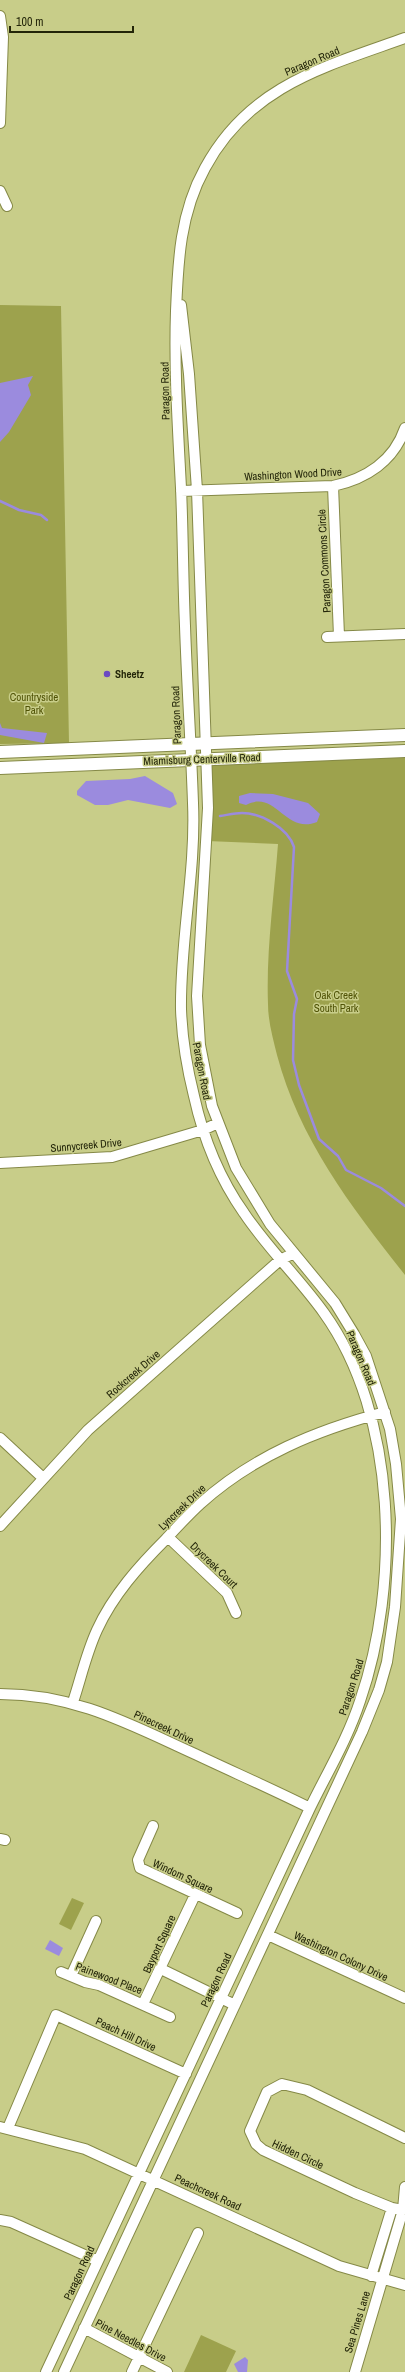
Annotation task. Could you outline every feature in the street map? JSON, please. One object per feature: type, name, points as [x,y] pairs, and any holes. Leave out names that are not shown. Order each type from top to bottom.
[{"type":"main road","name":"Miamisburg Centerville Road","points":[[5,752],[399,736]]},
{"type":"main road","points":[[399,736],[399,751]]},
{"type":"main road","name":"Miamisburg Centerville Road","points":[[6,767],[190,758],[399,751]]},
{"type":"main road","points":[[5,752],[6,767]]},
{"type":"street","points":[[0,16],[3,37],[0,123]]},
{"type":"street","name":"Paragon Road","points":[[46,2372],[310,1808],[350,1727],[359,1704],[375,1646],[380,1618],[386,1503],[384,1477],[370,1416],[357,1378],[337,1332],[244,1214],[234,1197],[203,1130],[193,1094],[183,1035],[181,1009],[193,812],[189,745],[177,413],[178,275],[182,234],[197,184],[215,151],[238,122],[266,98],[304,75],[405,38]]},
{"type":"street","points":[[0,191],[7,206]]},
{"type":"street","name":"Paragon Road","points":[[64,2372],[268,1936],[362,1732],[379,1690],[387,1662],[394,1614],[401,1519],[396,1464],[385,1412],[366,1356],[335,1303],[270,1224],[236,1168],[218,1123],[204,1068],[198,1003],[208,830],[197,490],[192,412],[178,275]]},
{"type":"street","points":[[177,413],[192,412]]},
{"type":"street","name":"Washington Wood Drive","points":[[181,491],[333,486],[359,479],[374,469],[391,454],[404,431]]},
{"type":"street","name":"Paragon Commons Circle","points":[[333,486],[340,636]]},
{"type":"street","points":[[327,637],[405,634]]},
{"type":"street","name":"Sunnycreek Drive","points":[[0,1162],[112,1157],[203,1130],[218,1123]]},
{"type":"street","name":"Rockcreek Drive","points":[[0,1526],[88,1430],[280,1260],[294,1253]]},
{"type":"street","name":"Lyncreek Drive","points":[[73,1702],[90,1647],[107,1610],[128,1580],[200,1504],[226,1483],[273,1453],[318,1432],[385,1412]]},
{"type":"street","points":[[0,1438],[43,1478]]},
{"type":"street","name":"Drycreek Court","points":[[168,1537],[227,1593],[236,1614]]},
{"type":"street","name":"Pinecreek Drive","points":[[0,1694],[73,1702],[134,1726],[310,1808]]},
{"type":"street","name":"Windom Square","points":[[153,1826],[138,1860],[140,1868],[195,1895],[237,1913]]},
{"type":"street","name":"Bayport Square","points":[[143,2004],[195,1895]]},
{"type":"street","points":[[71,1976],[96,1921]]},
{"type":"street","name":"Washington Colony Drive","points":[[268,1936],[405,1998]]},
{"type":"street","points":[[161,1969],[235,2005]]},
{"type":"street","name":"Painewood Place","points":[[61,1972],[99,1985],[143,2004],[170,2018]]},
{"type":"street","name":"Peach Hill Drive","points":[[4,2127],[56,2015],[186,2074]]},
{"type":"street","name":"Hidden Circle","points":[[398,2209],[263,2150],[256,2144],[250,2131],[267,2092],[282,2084],[307,2090],[405,2138]]},
{"type":"street","name":"Peachcreek Road","points":[[4,2127],[85,2149],[339,2266],[382,2280],[405,2285]]},
{"type":"street","points":[[371,2276],[398,2209],[405,2187]]},
{"type":"street","points":[[382,2280],[398,2209]]},
{"type":"street","points":[[0,2220],[11,2222],[98,2262]]},
{"type":"street","points":[[132,2372],[198,2233]]},
{"type":"street","name":"Sea Pines Lane","points":[[355,2372],[382,2280]]},
{"type":"street","name":"Pine Needles Drive","points":[[84,2328],[167,2372]]},
{"type":"green space","name":"Countryside Park","points":[[0,305],[61,306],[69,743],[0,744]]},
{"type":"green space","name":"Oak Creek South Park","points":[[405,751],[405,1275],[347,1198],[329,1171],[313,1144],[287,1086],[274,1043],[268,1010],[269,944],[278,844],[207,841],[205,758]]},
{"type":"green space","points":[[72,1898],[84,1903],[71,1930],[59,1924]]},
{"type":"green space","points":[[201,2335],[236,2351],[226,2372],[184,2372]]},
{"type":"shaded area","points":[[33,376],[28,385],[31,395],[9,432],[0,442],[0,383]]},
{"type":"shaded area","points":[[0,723],[2,728],[47,733],[44,743],[0,735]]},
{"type":"shaded area","points":[[145,776],[173,793],[177,804],[170,808],[128,800],[108,805],[95,805],[77,795],[77,791],[86,781],[130,779]]},
{"type":"shaded area","points":[[250,793],[273,794],[308,803],[320,814],[317,822],[306,824],[297,823],[265,803],[256,802],[246,805],[239,803],[239,796]]},
{"type":"shaded area","points":[[50,1940],[63,1948],[59,1956],[45,1949]]},
{"type":"shaded area","points":[[245,2357],[248,2360],[247,2372],[238,2372],[234,2364]]},
{"type":"waterway","points":[[0,501],[19,510],[41,515],[47,520]]},
{"type":"waterway","points":[[220,816],[242,813],[257,816],[273,823],[291,840],[294,847],[287,971],[297,999],[294,1014],[293,1060],[299,1085],[319,1139],[338,1156],[346,1170],[381,1188],[405,1206]]},
{"type":"place","name":"Sheetz","points":[[107,674]]}]
